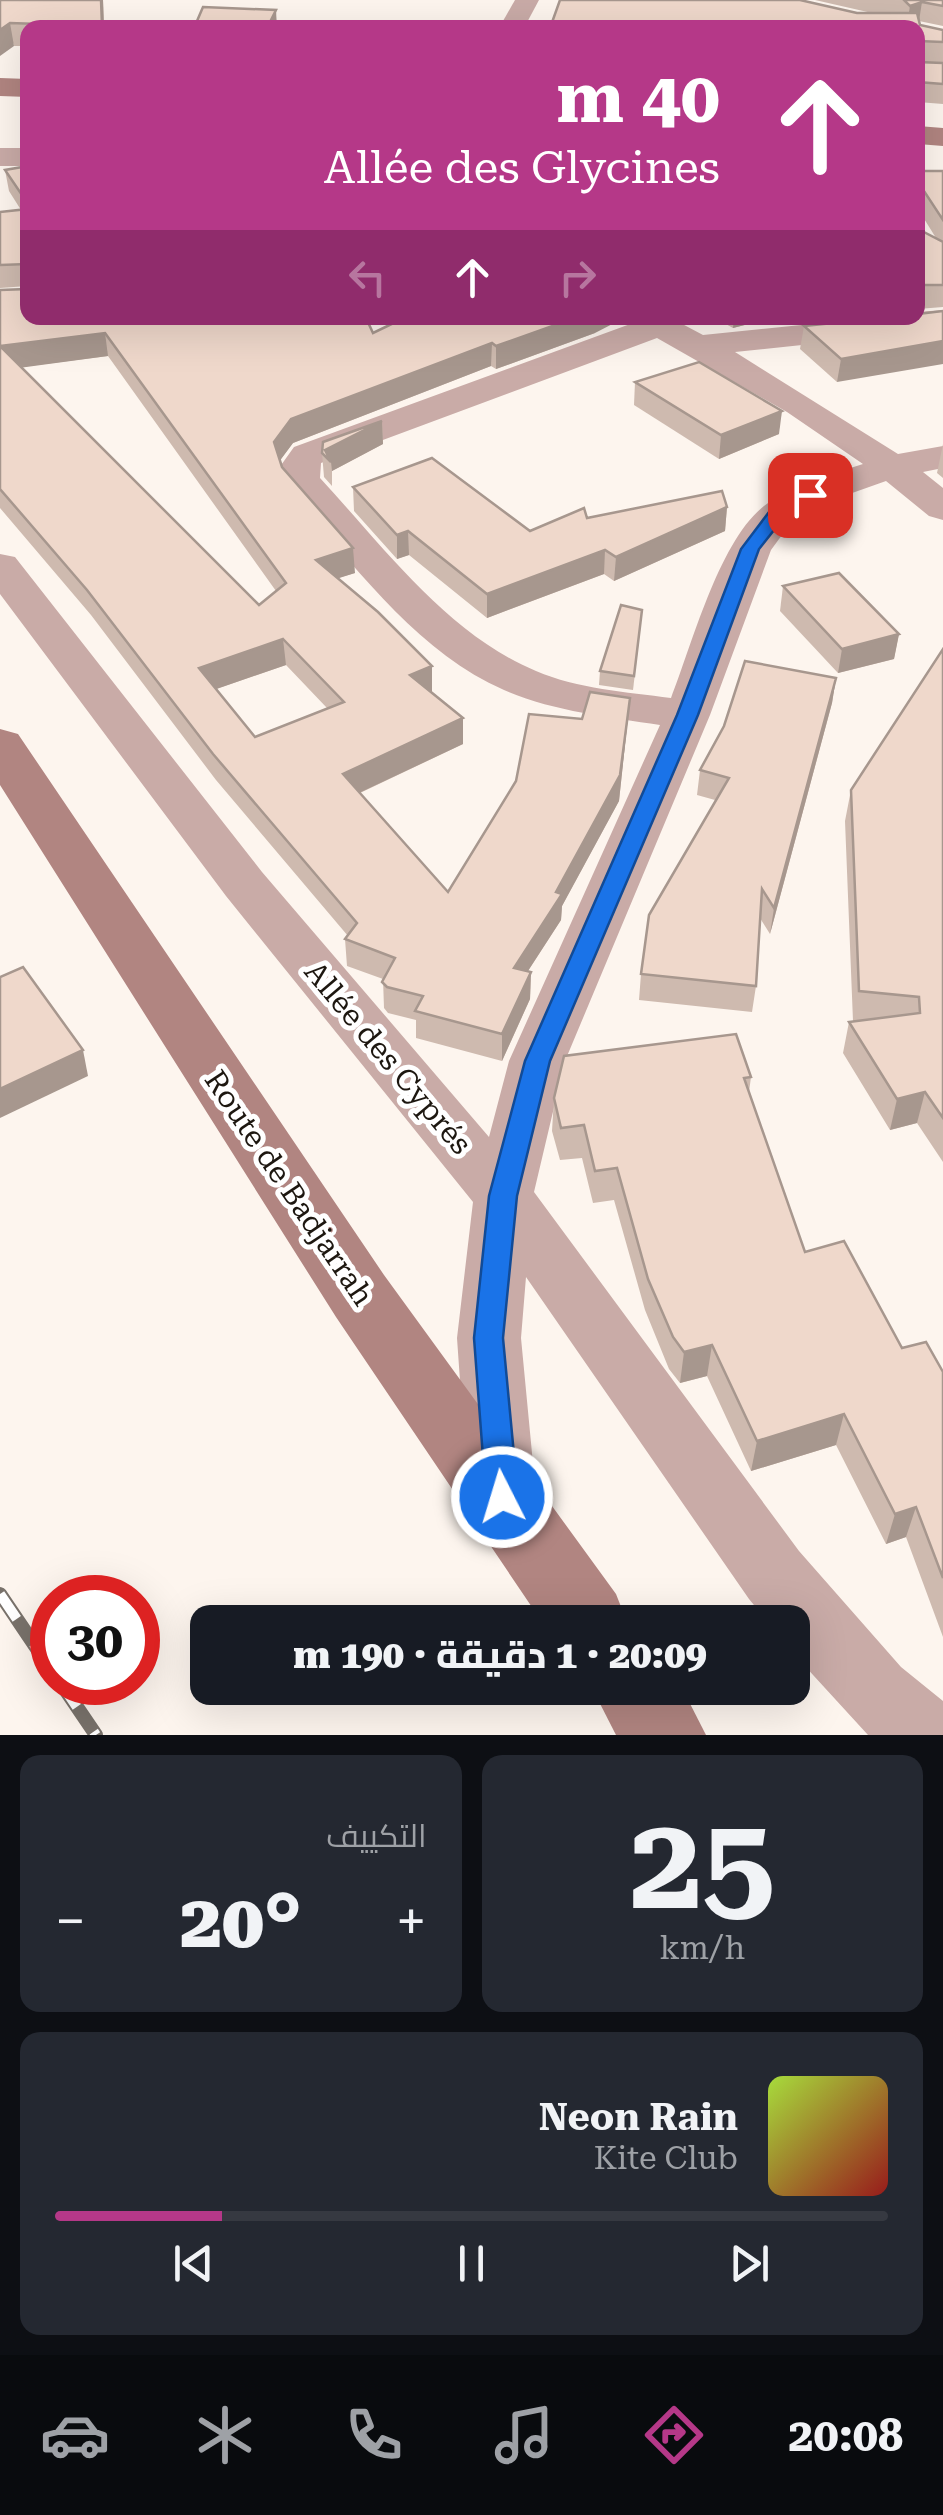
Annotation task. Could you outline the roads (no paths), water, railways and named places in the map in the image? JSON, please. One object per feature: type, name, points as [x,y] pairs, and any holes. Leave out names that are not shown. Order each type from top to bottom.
[{"type":"main road","name":"Route de Badjarrah","points":[[0,745],[360,1296],[576,1605]]},
{"type":"main road","points":[[645,1705],[666,1735]]},
{"type":"street","points":[[643,325],[307,455],[298,468],[301,481],[396,582],[454,639],[487,664],[555,692],[687,715]]},
{"type":"street","points":[[660,325],[894,466],[943,508]]},
{"type":"street","points":[[698,346],[896,325]]},
{"type":"street","points":[[502,1497],[488,1338],[503,1196],[537,1061],[687,715],[758,537],[776,516],[810,495],[894,466],[943,458]]},
{"type":"street","name":"Allée des Cyprés","points":[[0,566],[244,884],[503,1196],[774,1575],[874,1693],[926,1735]]},
{"type":"railway","points":[[0,1594],[30,1638]]},
{"type":"railway","points":[[76,1705],[96,1735]]}]
